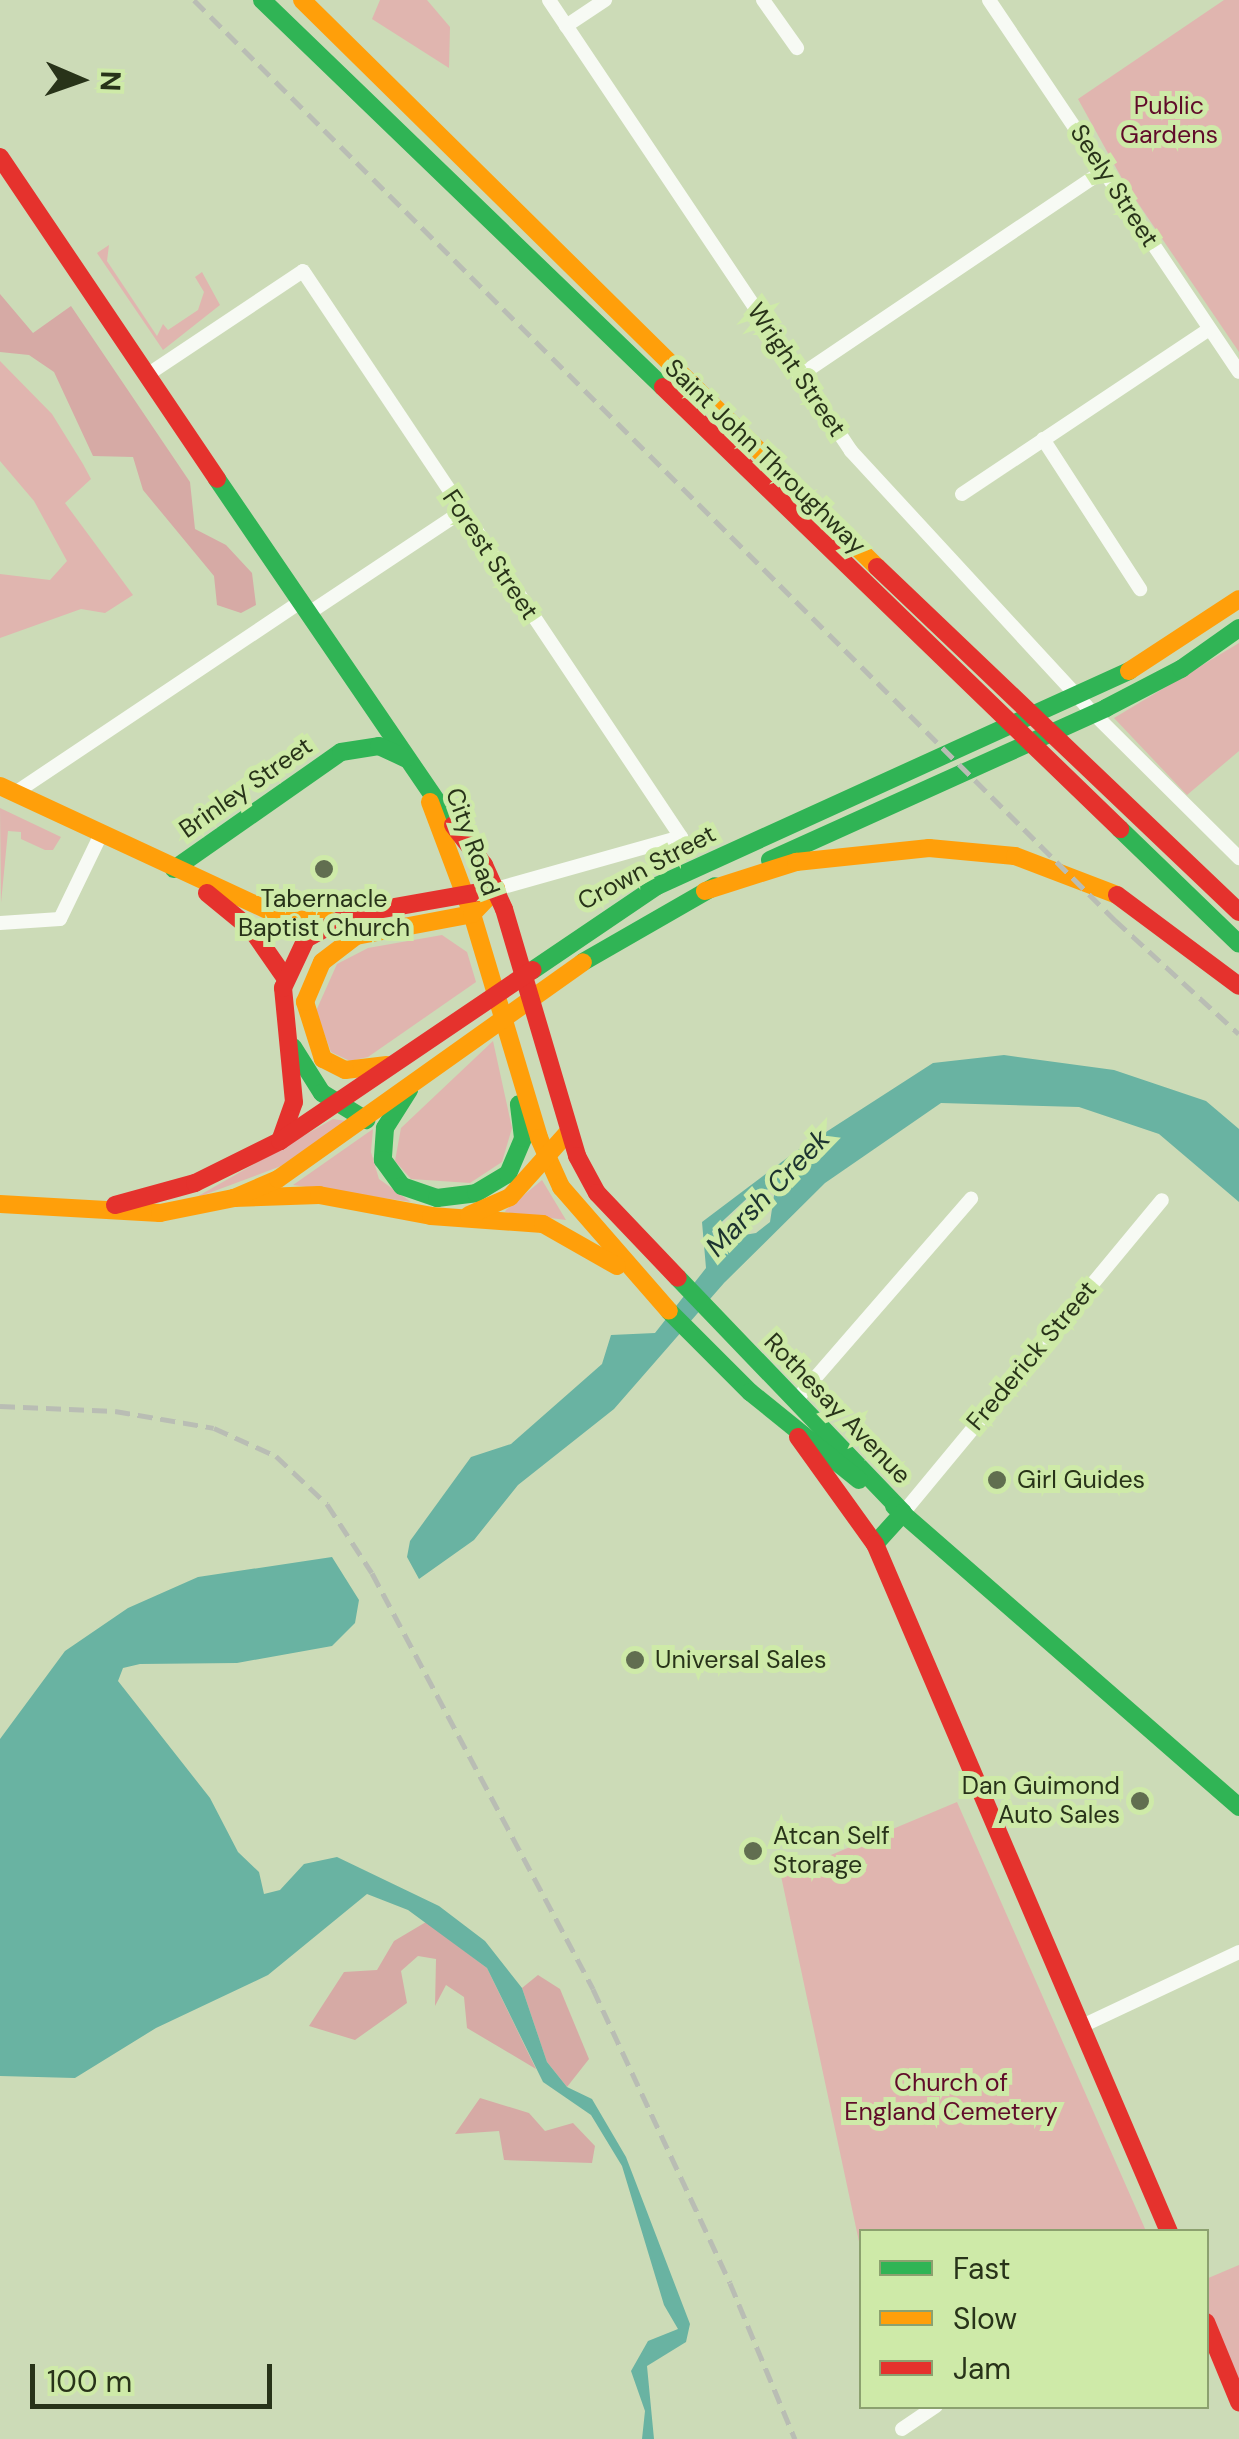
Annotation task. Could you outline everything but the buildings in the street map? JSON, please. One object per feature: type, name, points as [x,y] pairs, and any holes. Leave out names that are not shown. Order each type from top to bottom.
[{"type":"main road","name":"Saint John Throughway","points":[[262,0],[1239,944]]},
{"type":"main road","name":"Saint John Throughway","points":[[302,0],[745,439],[1239,912]]},
{"type":"main road","points":[[2,163],[424,787]]},
{"type":"main road","name":"Crown Street","points":[[97,1210],[194,1183],[280,1141],[407,1059],[571,938],[657,886],[1164,654],[1239,598]]},
{"type":"main road","name":"Crown Street","points":[[0,1204],[160,1213],[234,1198],[278,1179],[436,1070],[573,968],[705,891],[1181,669],[1239,628]]},
{"type":"main road","name":"Brinley Street","points":[[174,869],[342,752],[380,746],[405,758]]},
{"type":"main road","name":"City Road","points":[[424,787],[466,835],[496,888],[569,1131],[597,1193],[674,1276]]},
{"type":"main road","name":"City Road","points":[[424,787],[465,892],[547,1162],[571,1202],[656,1298]]},
{"type":"main road","points":[[8,790],[286,919],[331,921],[496,888]]},
{"type":"main road","points":[[705,891],[796,862],[859,851],[929,848],[1015,856],[1088,879],[1144,909],[1239,986]]},
{"type":"main road","points":[[174,869],[241,919],[286,979]]},
{"type":"main road","points":[[407,1059],[363,1072],[322,1059],[308,1024],[312,981],[337,947],[356,936],[472,914],[496,888]]},
{"type":"main road","points":[[280,1141],[294,1102],[286,1033],[286,979],[306,939],[331,921]]},
{"type":"main road","points":[[286,1033],[318,1089],[337,1106],[366,1120]]},
{"type":"main road","points":[[408,1090],[386,1128],[388,1174],[417,1194],[476,1193],[508,1174],[518,1160],[522,1124],[512,1048]]},
{"type":"main road","points":[[452,1218],[499,1204],[547,1162],[569,1131]]},
{"type":"main road","points":[[234,1198],[320,1195],[452,1218],[559,1228],[634,1276]]},
{"type":"main road","name":"Rothesay Avenue","points":[[674,1276],[903,1513]]},
{"type":"main road","name":"Rothesay Avenue","points":[[656,1298],[791,1428],[903,1513]]},
{"type":"main road","points":[[791,1428],[875,1544],[1168,2229]]},
{"type":"main road","points":[[875,1544],[903,1513],[1239,1807]]},
{"type":"main road","points":[[1209,2329],[1239,2402]]},
{"type":"street","name":"Wright Street","points":[[549,0],[859,461],[1086,706],[1239,858]]},
{"type":"street","points":[[566,26],[604,0]]},
{"type":"street","points":[[764,0],[797,48]]},
{"type":"street","name":"Seely Street","points":[[990,0],[1239,372]]},
{"type":"street","points":[[799,376],[1104,170]]},
{"type":"street","name":"Forest Street","points":[[147,375],[303,271],[681,836],[496,888]]},
{"type":"street","points":[[962,494],[1208,330]]},
{"type":"street","points":[[1043,439],[1140,589]]},
{"type":"street","points":[[8,790],[461,512]]},
{"type":"street","points":[[0,923],[48,925],[60,919],[101,834]]},
{"type":"street","points":[[796,1400],[971,1199]]},
{"type":"street","name":"Frederick Street","points":[[903,1513],[1162,1200]]},
{"type":"street","points":[[1082,2026],[1239,1952]]},
{"type":"street","points":[[902,2429],[932,2409]]},
{"type":"green space","points":[[380,0],[427,0],[450,27],[449,68],[372,19]]},
{"type":"green space","name":"Public Gardens","points":[[1224,0],[1239,0],[1239,352],[1125,184],[1078,99]]},
{"type":"green space","points":[[109,245],[107,261],[157,336],[163,324],[168,330],[198,310],[204,292],[195,277],[202,272],[220,305],[163,350],[97,253]]},
{"type":"green space","points":[[0,361],[52,414],[83,464],[91,479],[65,503],[133,595],[105,613],[81,609],[0,638],[0,574],[50,580],[67,561],[34,501],[0,461]]},
{"type":"green space","points":[[1239,643],[1239,751],[1187,795],[1114,718]]},
{"type":"green space","points":[[0,808],[61,837],[53,850],[45,850],[21,839],[21,832],[8,831],[1,903]]},
{"type":"green space","points":[[442,935],[467,952],[476,982],[368,1057],[350,1061],[331,1052],[316,1011],[337,964],[368,948]]},
{"type":"green space","points":[[493,1041],[512,1128],[502,1162],[470,1183],[411,1179],[395,1161],[401,1128]]},
{"type":"green space","points":[[333,1119],[346,1121],[281,1166],[193,1199]]},
{"type":"green space","points":[[373,1129],[371,1152],[379,1179],[411,1202],[293,1185]]},
{"type":"green space","points":[[542,1180],[566,1220],[505,1212],[506,1210]]},
{"type":"green space","name":"Church of England Cemetery","points":[[957,1802],[1145,2229],[859,2229],[859,2242],[781,1876]]},
{"type":"green space","points":[[1239,2265],[1239,2402],[1209,2327],[1209,2278]]},
{"type":"shaded area","points":[[0,294],[33,333],[71,306],[190,482],[195,529],[226,545],[252,573],[256,605],[241,613],[217,605],[214,576],[143,490],[133,457],[93,456],[54,372],[29,355],[0,352]]},
{"type":"shaded area","points":[[426,1922],[487,1968],[536,2069],[467,2028],[464,1997],[446,1985],[435,2006],[436,1959],[418,1956],[401,1971],[407,2003],[355,2040],[309,2026],[344,1972],[377,1970],[394,1941]]},
{"type":"shaded area","points":[[538,1975],[560,1989],[589,2059],[567,2087],[547,2062],[522,1988]]},
{"type":"shaded area","points":[[480,2098],[529,2113],[545,2131],[573,2123],[595,2146],[592,2163],[504,2160],[499,2131],[455,2134]]},
{"type":"water","points":[[1004,1055],[1114,1070],[1206,1101],[1239,1129],[1239,1202],[1159,1134],[1079,1107],[941,1103],[825,1183],[724,1283],[614,1409],[518,1485],[474,1540],[419,1579],[407,1557],[410,1541],[471,1457],[511,1444],[602,1364],[611,1335],[655,1333],[706,1268],[702,1222],[795,1152],[933,1063]],"holes":[[[775,1189],[770,1222],[756,1233],[715,1240],[712,1231],[756,1190]]]},
{"type":"water","points":[[332,1557],[359,1600],[355,1623],[332,1646],[237,1663],[140,1664],[123,1668],[118,1681],[210,1798],[238,1852],[259,1872],[264,1894],[280,1890],[304,1864],[337,1857],[439,1906],[485,1941],[522,1988],[547,2062],[567,2087],[592,2099],[626,2157],[690,2324],[686,2342],[647,2366],[654,2439],[642,2439],[645,2411],[631,2371],[648,2341],[678,2329],[664,2305],[622,2166],[591,2115],[543,2082],[487,1968],[408,1910],[367,1894],[268,1975],[156,2028],[75,2078],[0,2076],[0,1739],[65,1651],[128,1608],[198,1577]]},
{"type":"railway","points":[[194,0],[1115,920],[1239,1034]]},
{"type":"railway","points":[[0,1406],[115,1411],[214,1428],[276,1456],[327,1504],[372,1573],[593,1989],[730,2283],[795,2439]]},
{"type":"traffic: fast","points":[[262,0],[663,387]]},
{"type":"traffic: fast","points":[[217,479],[453,825]]},
{"type":"traffic: fast","points":[[770,860],[1106,708],[1181,669],[1239,628]]},
{"type":"traffic: fast","points":[[533,970],[657,886],[1129,671]]},
{"type":"traffic: fast","points":[[174,869],[341,752],[379,746],[405,758]]},
{"type":"traffic: fast","points":[[1120,829],[1239,944]]},
{"type":"traffic: fast","points":[[583,962],[715,886]]},
{"type":"traffic: fast","points":[[293,1047],[322,1093],[366,1120]]},
{"type":"traffic: fast","points":[[409,1090],[385,1128],[383,1160],[402,1186],[437,1198],[476,1193],[508,1174],[523,1138],[519,1104]]},
{"type":"traffic: fast","points":[[678,1278],[903,1513]]},
{"type":"traffic: fast","points":[[669,1311],[750,1392],[859,1480]]},
{"type":"traffic: fast","points":[[894,1506],[1239,1807]]},
{"type":"traffic: fast","points":[[875,1544],[903,1513]]},
{"type":"traffic: slow","points":[[302,0],[877,567]]},
{"type":"traffic: slow","points":[[1129,671],[1239,599]]},
{"type":"traffic: slow","points":[[0,786],[287,919],[331,921]]},
{"type":"traffic: slow","points":[[430,802],[472,914],[539,1138],[561,1187],[669,1311]]},
{"type":"traffic: slow","points":[[705,891],[796,862],[929,848],[1015,856],[1117,895]]},
{"type":"traffic: slow","points":[[387,1065],[345,1070],[323,1059],[305,1002],[322,962],[356,936],[472,914],[496,889]]},
{"type":"traffic: slow","points":[[0,1204],[160,1213],[234,1198],[278,1179],[583,962]]},
{"type":"traffic: slow","points":[[469,1215],[510,1197],[569,1131]]},
{"type":"traffic: slow","points":[[234,1198],[319,1195],[431,1216],[543,1224],[617,1266]]},
{"type":"traffic: jam","points":[[0,157],[217,479]]},
{"type":"traffic: jam","points":[[663,387],[1120,829]]},
{"type":"traffic: jam","points":[[877,567],[1239,912]]},
{"type":"traffic: jam","points":[[453,825],[484,865],[504,909],[577,1156],[597,1193],[678,1278]]},
{"type":"traffic: jam","points":[[280,1141],[294,1102],[283,988],[306,939],[349,915],[496,889]]},
{"type":"traffic: jam","points":[[207,893],[252,930],[286,979]]},
{"type":"traffic: jam","points":[[1117,895],[1239,986]]},
{"type":"traffic: jam","points":[[115,1205],[195,1183],[280,1141],[533,970]]},
{"type":"traffic: jam","points":[[798,1437],[875,1544],[1168,2229]]},
{"type":"traffic: jam","points":[[1209,2329],[1239,2402]]},
{"type":"place","name":"Tabernacle Baptist Church","points":[[324,869]]},
{"type":"place","name":"Girl Guides","points":[[997,1480]]},
{"type":"place","name":"Universal Sales","points":[[635,1660]]},
{"type":"place","name":"Dan Guimond Auto Sales","points":[[1140,1801]]},
{"type":"place","name":"Atcan Self Storage","points":[[753,1851]]},
{"type":"water label","name":"Marsh Creek","points":[[768,1193]]}]
